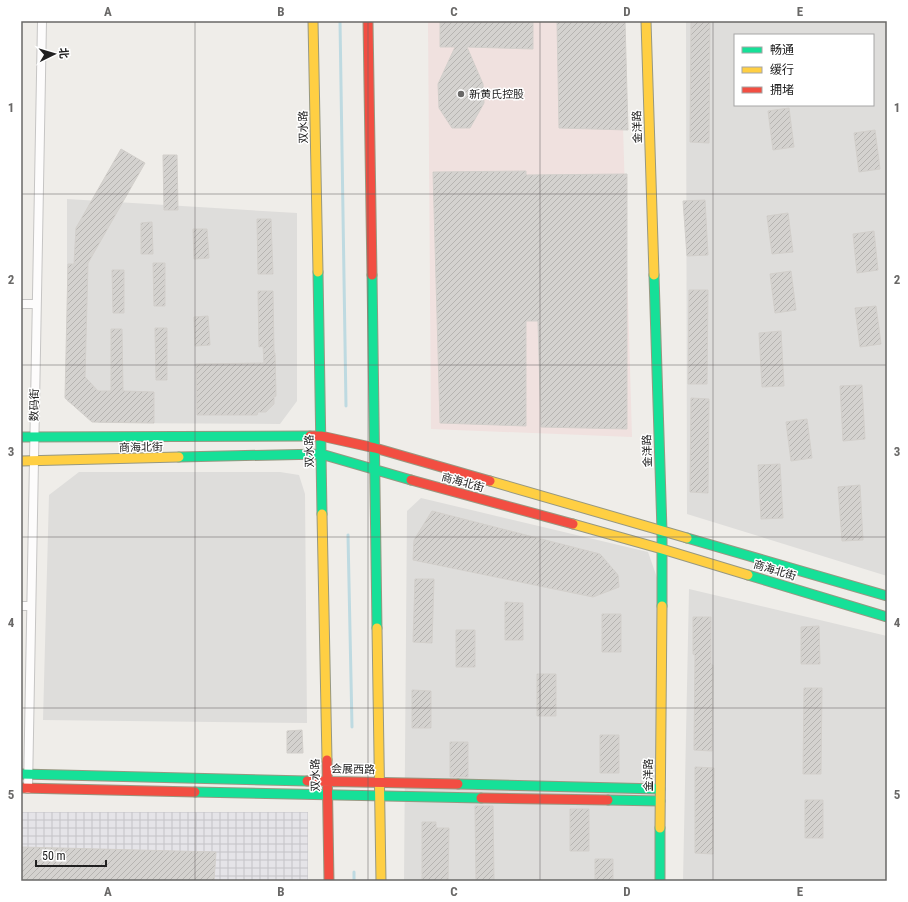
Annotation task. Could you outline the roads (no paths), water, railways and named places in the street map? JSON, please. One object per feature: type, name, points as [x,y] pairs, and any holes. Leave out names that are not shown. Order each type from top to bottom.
[{"type":"main road","name":"双水路","points":[[313,21],[329,881]]},
{"type":"main road","points":[[368,21],[381,881]]},
{"type":"main road","name":"金洋路","points":[[646,21],[662,531],[660,881]]},
{"type":"main road","name":"商海北街","points":[[21,437],[321,436],[375,448],[887,596]]},
{"type":"main road","name":"商海北街","points":[[21,461],[33,462],[321,454],[662,549],[887,617]]},
{"type":"main road","name":"会展西路","points":[[24,774],[660,788]]},
{"type":"main road","points":[[25,788],[327,796],[660,801]]},
{"type":"street","name":"数码街","points":[[25,788],[24,774],[31,606],[42,21]]},
{"type":"street","points":[[21,304],[36,304]]},
{"type":"street","points":[[21,606],[31,606]]},
{"type":"waterway","points":[[340,21],[346,406]]},
{"type":"waterway","points":[[348,535],[352,727]]},
{"type":"waterway","points":[[354,872],[354,881]]},
{"type":"place","name":"新黄氏控股","points":[[461,94]]}]
